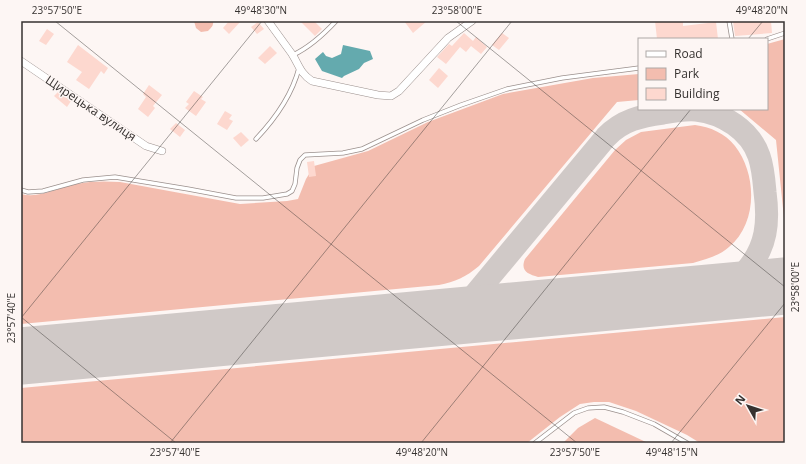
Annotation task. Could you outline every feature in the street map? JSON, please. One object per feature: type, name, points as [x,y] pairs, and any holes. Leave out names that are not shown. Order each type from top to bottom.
[{"type":"street","points":[[268,21],[293,56],[299,68],[306,77],[312,81],[378,95],[391,96],[399,91],[448,38],[472,21]]},
{"type":"street","name":"Щирецька вулиця","points":[[21,61],[146,146],[162,151]]},
{"type":"lane","points":[[293,56],[313,43],[336,21]]},
{"type":"lane","points":[[729,21],[732,38]]},
{"type":"lane","points":[[768,39],[785,33]]},
{"type":"lane","points":[[256,138],[266,128],[282,107],[296,78],[299,68]]},
{"type":"lane","points":[[21,190],[28,192],[43,191],[83,180],[115,178],[236,198],[263,198],[287,194],[292,191],[295,184],[297,168],[300,160],[305,155],[362,149],[423,120],[460,105],[507,89],[562,78],[638,68]]},
{"type":"lane","points":[[535,443],[574,413],[588,408],[604,407],[623,412],[654,424],[687,443]]},
{"type":"green space","points":[[194,21],[213,21],[213,24],[208,31],[201,32],[196,28]]},
{"type":"green space","points":[[785,39],[785,228],[776,140],[740,110],[768,110],[768,44]]},
{"type":"green space","points":[[638,74],[638,100],[617,102],[479,266],[455,281],[439,285],[21,324],[21,194],[42,194],[69,185],[109,181],[240,204],[298,199],[306,179],[314,166],[368,151],[428,122],[503,94],[593,78]]},
{"type":"green space","points":[[695,125],[712,129],[731,141],[742,157],[747,170],[751,198],[749,212],[745,225],[738,237],[729,247],[717,255],[693,263],[538,277],[531,275],[524,269],[525,259],[615,150],[626,140],[641,132]]},
{"type":"green space","points":[[785,317],[785,443],[700,443],[687,435],[636,411],[609,402],[594,402],[580,404],[560,417],[527,443],[21,443],[21,388]]},
{"type":"green space","points":[[595,418],[648,443],[563,443],[578,428]]},
{"type":"water","points":[[343,45],[370,51],[373,59],[364,63],[359,69],[342,78],[322,71],[315,59],[323,52],[326,56],[332,58],[341,54]]},
{"type":"building","points":[[229,21],[241,21],[229,34],[223,28]]},
{"type":"building","points":[[300,21],[314,21],[322,29],[315,36]]},
{"type":"building","points":[[404,21],[427,21],[413,33]]},
{"type":"building","points":[[655,21],[683,21],[683,26],[716,22],[718,38],[657,38]]},
{"type":"building","points":[[733,21],[771,21],[772,33],[735,36]]},
{"type":"building","points":[[258,22],[264,29],[257,34],[251,27]]},
{"type":"building","points":[[47,29],[54,34],[46,45],[39,41]]},
{"type":"building","points":[[464,33],[473,41],[476,37],[487,47],[481,54],[471,46],[466,52],[460,47],[446,64],[437,57],[449,44],[452,46]]},
{"type":"building","points":[[502,33],[509,38],[499,50],[492,45]]},
{"type":"building","points":[[78,45],[108,68],[104,74],[101,71],[89,89],[76,80],[82,72],[67,62]]},
{"type":"building","points":[[270,46],[277,53],[265,64],[258,58]]},
{"type":"building","points":[[439,68],[448,76],[438,88],[429,80]]},
{"type":"building","points":[[149,85],[162,95],[153,106],[155,108],[148,117],[138,109],[146,97],[143,94]]},
{"type":"building","points":[[194,91],[203,97],[201,99],[206,102],[196,116],[185,108],[189,104],[186,102]]},
{"type":"building","points":[[58,92],[71,101],[67,107],[54,96]]},
{"type":"building","points":[[225,111],[232,115],[229,119],[233,121],[227,130],[217,124]]},
{"type":"building","points":[[176,123],[185,130],[180,137],[170,129]]},
{"type":"building","points":[[241,132],[249,140],[241,147],[233,138]]},
{"type":"building","points":[[314,161],[316,176],[309,177],[307,162]]},
{"type":"taxiway","points":[[416,320],[446,314],[459,308],[472,298],[612,131],[619,126],[640,117],[684,110],[706,112],[734,124],[749,138],[755,147],[759,156],[764,178],[767,214],[765,234],[758,253],[753,262],[739,278],[719,290],[704,293]]},
{"type":"runway","points":[[21,356],[785,286]]}]
